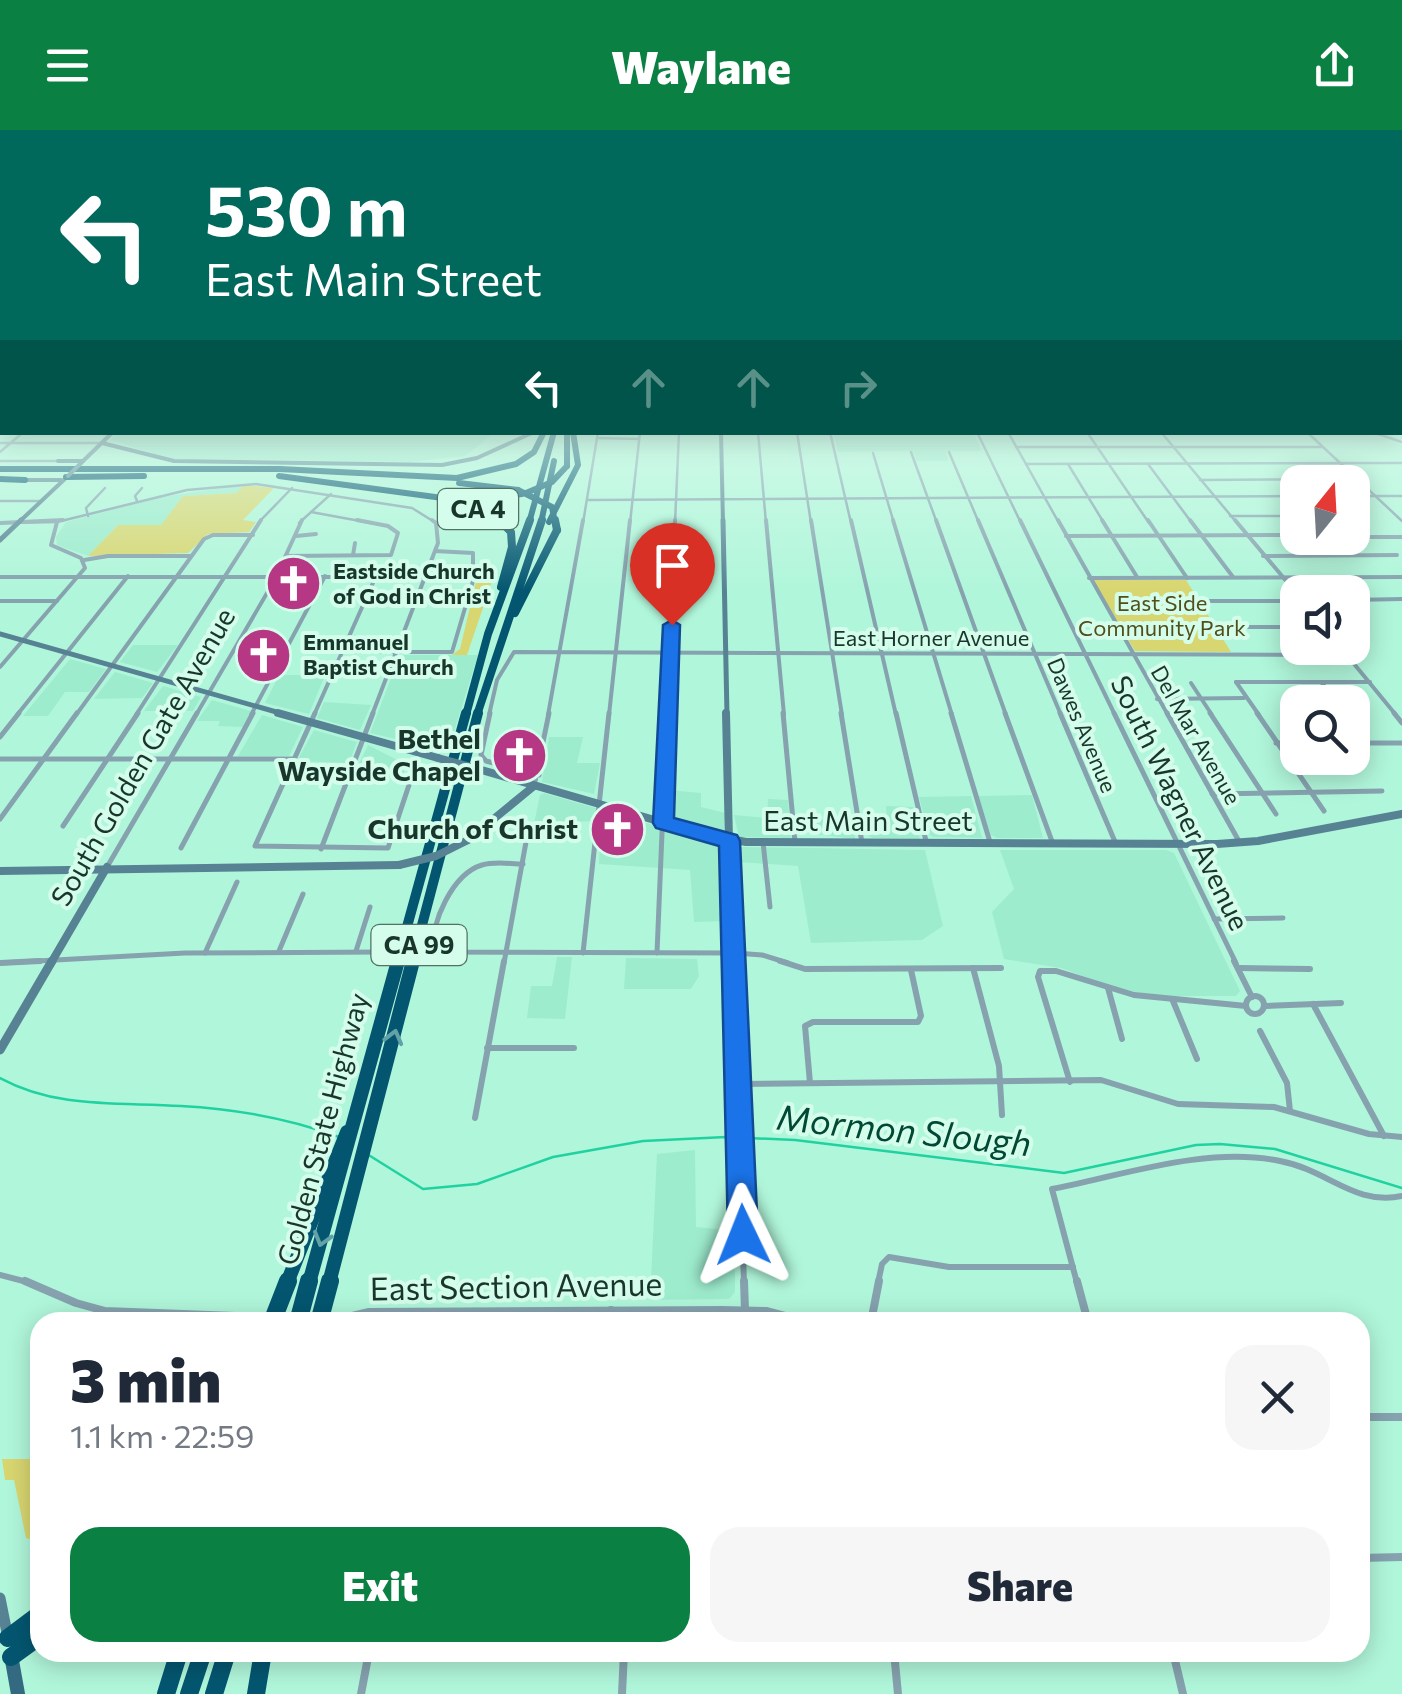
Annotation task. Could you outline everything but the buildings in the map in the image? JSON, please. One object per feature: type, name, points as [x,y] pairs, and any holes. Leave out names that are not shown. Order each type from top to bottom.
[{"type":"highway","points":[[326,471],[473,476],[521,462],[538,445]]},
{"type":"highway","name":"Golden State Highway","points":[[301,1312],[488,634],[559,445]]},
{"type":"highway","name":"Golden State Highway","points":[[324,1312],[486,681],[533,546],[560,445]]},
{"type":"highway","points":[[333,483],[465,501],[520,492],[552,482],[567,466],[565,445]]},
{"type":"highway","points":[[533,546],[576,471],[578,452],[573,445]]},
{"type":"highway","points":[[0,471],[58,461]]},
{"type":"highway","points":[[82,462],[272,469]]},
{"type":"highway","points":[[0,471],[26,480]]},
{"type":"highway","name":"CA 4","points":[[0,471],[243,474],[333,483],[469,507],[502,520],[513,543],[488,634]]},
{"type":"highway","name":"CA 4","points":[[0,471],[326,471],[520,492],[552,507],[557,530],[509,624],[486,681]]},
{"type":"highway","points":[[68,476],[243,474]]},
{"type":"highway","points":[[276,1312],[342,1153]]},
{"type":"highway","points":[[10,1647],[30,1625]]},
{"type":"highway","points":[[10,1647],[30,1640]]},
{"type":"highway","points":[[166,1694],[176,1662]]},
{"type":"highway","points":[[189,1694],[200,1662]]},
{"type":"highway","points":[[214,1694],[223,1662]]},
{"type":"highway","points":[[256,1694],[261,1662]]},
{"type":"main road","points":[[10,1647],[18,1694]]},
{"type":"street","points":[[0,540],[100,445]]},
{"type":"street","points":[[125,445],[145,456],[172,461],[427,466],[477,458],[507,445]]},
{"type":"street","points":[[0,870],[399,866],[436,856],[468,840],[534,786],[539,776],[597,445]]},
{"type":"street","points":[[583,953],[639,445]]},
{"type":"street","points":[[657,954],[679,445]]},
{"type":"street","points":[[721,445],[722,653],[746,1310]]},
{"type":"street","points":[[759,445],[795,842]]},
{"type":"street","points":[[798,445],[862,844]]},
{"type":"street","points":[[833,445],[927,844]]},
{"type":"street","name":"South Wagner Avenue","points":[[983,445],[1252,997]]},
{"type":"street","points":[[1016,447],[1322,447],[1340,463]]},
{"type":"street","name":"Del Mar Avenue","points":[[1016,447],[1240,842]]},
{"type":"street","points":[[1096,447],[1187,578]]},
{"type":"street","points":[[1173,447],[1280,576]]},
{"type":"street","points":[[911,452],[1053,844]]},
{"type":"street","name":"Dawes Avenue","points":[[948,452],[1116,844]]},
{"type":"street","points":[[873,453],[990,844]]},
{"type":"street","points":[[58,461],[82,462]]},
{"type":"street","points":[[1026,464],[1402,463]]},
{"type":"street","points":[[1068,464],[1138,578]]},
{"type":"street","points":[[1148,464],[1234,578]]},
{"type":"street","points":[[26,480],[68,476]]},
{"type":"street","points":[[1200,480],[1280,479]]},
{"type":"street","points":[[0,523],[56,522],[228,484],[292,488],[420,512],[438,530],[435,552],[321,849]]},
{"type":"street","points":[[88,516],[86,508],[105,488]]},
{"type":"street","points":[[138,502],[135,496],[142,488]]},
{"type":"street","points":[[63,826],[228,576],[258,523],[292,488]]},
{"type":"street","points":[[1370,491],[1402,521]]},
{"type":"street","name":"South Golden Gate Avenue","points":[[0,1050],[277,576],[298,524],[332,494]]},
{"type":"street","points":[[588,500],[1280,496]]},
{"type":"street","points":[[1370,496],[1402,496]]},
{"type":"street","points":[[0,501],[41,501]]},
{"type":"street","points":[[286,556],[391,555],[399,538],[392,528],[311,512]]},
{"type":"street","points":[[1230,516],[1280,516]]},
{"type":"street","points":[[56,522],[51,545],[84,560],[108,556],[193,556]]},
{"type":"street","points":[[296,536],[316,534]]},
{"type":"street","points":[[0,819],[207,537],[253,535]]},
{"type":"street","points":[[1066,536],[1280,535]]},
{"type":"street","points":[[1370,536],[1402,536]]},
{"type":"street","points":[[353,555],[356,544]]},
{"type":"street","points":[[342,652],[452,652],[474,581],[473,554],[435,552]]},
{"type":"street","points":[[1263,556],[1397,555]]},
{"type":"street","points":[[1,666],[79,576],[85,568],[84,560]]},
{"type":"street","points":[[0,576],[424,576]]},
{"type":"street","points":[[0,737],[128,576]]},
{"type":"street","points":[[182,848],[325,576]]},
{"type":"street","points":[[376,576],[256,847],[388,848],[412,776]]},
{"type":"street","points":[[1090,578],[1280,578]]},
{"type":"street","points":[[1370,578],[1402,578]]},
{"type":"street","points":[[1205,601],[1280,599]]},
{"type":"street","points":[[1370,600],[1402,599]]},
{"type":"street","points":[[0,601],[58,601]]},
{"type":"street","points":[[1224,627],[1280,628]]},
{"type":"street","name":"East Main Street","points":[[0,634],[729,841],[1240,842],[1402,814]]},
{"type":"street","name":"East Horner Avenue","points":[[539,776],[481,756],[498,676],[514,652],[1280,654]]},
{"type":"street","points":[[1356,665],[1402,722]]},
{"type":"street","points":[[1190,682],[1276,814]]},
{"type":"street","points":[[1324,811],[1236,682],[1370,682]]},
{"type":"street","points":[[1157,698],[1245,698]]},
{"type":"street","points":[[1394,712],[1402,712]]},
{"type":"street","points":[[1276,742],[1280,742]]},
{"type":"street","points":[[1370,743],[1402,743]]},
{"type":"street","points":[[0,759],[293,759]]},
{"type":"street","points":[[1212,794],[1382,791]]},
{"type":"street","points":[[474,1118],[523,864],[528,831],[524,820]]},
{"type":"street","points":[[764,842],[770,907]]},
{"type":"street","points":[[523,864],[476,867],[446,905],[431,944],[432,952],[735,953],[767,956],[804,969],[1000,968]]},
{"type":"street","points":[[205,953],[237,882]]},
{"type":"street","points":[[279,952],[304,894]]},
{"type":"street","points":[[356,952],[370,907]]},
{"type":"street","points":[[1214,919],[1283,918]]},
{"type":"street","points":[[0,962],[205,953],[384,952]]},
{"type":"street","points":[[972,968],[1002,1083],[1006,1104],[1002,1116]]},
{"type":"street","points":[[1238,968],[1310,969]]},
{"type":"street","points":[[810,1084],[805,1026],[813,1022],[918,1022],[921,1016],[911,969]]},
{"type":"street","points":[[1070,1082],[1039,973],[1056,971],[1108,988],[1173,1001],[1246,1006],[1258,1014],[1264,1013],[1266,1006]]},
{"type":"street","points":[[1108,988],[1122,1040]]},
{"type":"street","points":[[1246,1006],[1244,1000],[1252,997],[1266,1006],[1341,1003]]},
{"type":"street","points":[[1173,1001],[1198,1058]]},
{"type":"street","points":[[1313,1004],[1384,1136]]},
{"type":"street","points":[[1260,1032],[1287,1084],[1290,1111]]},
{"type":"street","points":[[486,1048],[574,1048]]},
{"type":"street","points":[[739,1084],[1111,1082],[1187,1106],[1267,1106],[1384,1136],[1402,1137]]},
{"type":"street","points":[[1085,1312],[1052,1190],[1148,1167],[1214,1157],[1278,1160],[1324,1173],[1361,1196],[1382,1200],[1402,1196]]},
{"type":"street","points":[[873,1312],[882,1264],[889,1257],[948,1267],[1074,1267]]},
{"type":"street","points":[[0,1275],[24,1280],[70,1302],[135,1312]]},
{"type":"street","name":"East Section Avenue","points":[[369,1312],[767,1312]]},
{"type":"street","points":[[1370,1417],[1402,1416]]},
{"type":"street","points":[[1370,1558],[1402,1557]]},
{"type":"street","points":[[0,1598],[10,1647]]},
{"type":"street","points":[[361,1694],[367,1662]]},
{"type":"street","points":[[622,1694],[624,1662]]},
{"type":"street","points":[[895,1662],[898,1694]]},
{"type":"street","points":[[1176,1662],[1184,1694]]},
{"type":"shaded area","points":[[126,445],[479,445],[465,456],[410,462],[169,459]]},
{"type":"shaded area","points":[[836,445],[979,445],[982,451],[946,451],[948,461],[917,461],[913,451],[838,452]]},
{"type":"shaded area","points":[[244,485],[236,493],[183,496],[161,525],[118,525],[88,556],[57,545],[56,537],[66,522],[161,497]]},
{"type":"shaded area","points":[[133,645],[178,645],[157,672],[120,662]]},
{"type":"shaded area","points":[[400,655],[478,655],[448,751],[370,733]]},
{"type":"shaded area","points":[[70,659],[106,669],[89,692],[65,692],[48,716],[23,716]]},
{"type":"shaded area","points":[[309,667],[328,668],[309,714],[265,703],[279,675],[302,675]]},
{"type":"shaded area","points":[[115,672],[153,683],[142,698],[94,699]]},
{"type":"shaded area","points":[[163,686],[201,697],[193,711],[144,711]]},
{"type":"shaded area","points":[[212,700],[251,711],[243,727],[197,721]]},
{"type":"shaded area","points":[[324,702],[371,705],[360,730],[317,718]]},
{"type":"shaded area","points":[[262,715],[303,727],[289,756],[238,756]]},
{"type":"shaded area","points":[[314,730],[357,742],[349,763],[297,761]]},
{"type":"shaded area","points":[[549,737],[583,737],[577,763],[600,763],[594,794],[542,782]]},
{"type":"shaded area","points":[[368,745],[401,762],[405,776],[353,777]]},
{"type":"shaded area","points":[[669,790],[701,793],[701,807],[725,813],[724,830],[712,832],[671,820],[667,817]]},
{"type":"shaded area","points":[[540,795],[722,845],[726,921],[694,922],[690,870],[599,864],[601,821],[563,822],[562,833],[532,833]]},
{"type":"shaded area","points":[[1032,795],[1043,838],[991,835],[978,796]]},
{"type":"shaded area","points":[[971,796],[982,838],[929,834],[919,797]]},
{"type":"shaded area","points":[[768,799],[788,800],[791,838],[739,837],[734,815],[767,818]]},
{"type":"shaded area","points":[[886,806],[913,807],[920,839],[872,838],[866,834],[864,819],[887,819]]},
{"type":"shaded area","points":[[854,819],[855,839],[799,832],[799,820]]},
{"type":"shaded area","points":[[737,850],[925,850],[943,926],[922,940],[811,943],[798,866],[739,862]]},
{"type":"shaded area","points":[[1000,850],[1174,853],[1240,991],[1236,996],[1154,996],[1111,987],[1061,968],[1004,959],[992,912],[1014,889]]},
{"type":"shaded area","points":[[557,957],[572,957],[565,1019],[527,1018],[531,986],[552,986]]},
{"type":"shaded area","points":[[626,958],[697,959],[699,976],[691,989],[624,989]]},
{"type":"shaded area","points":[[695,1150],[696,1227],[735,1231],[735,1292],[729,1299],[650,1300],[657,1154]]},
{"type":"green space","points":[[244,485],[274,488],[243,520],[256,522],[249,532],[208,534],[188,553],[88,556],[118,525],[161,525],[183,496],[236,493]]},
{"type":"green space","points":[[477,578],[493,578],[467,655],[452,655],[460,649]]},
{"type":"green space","name":"East Side Community Park","points":[[1093,580],[1186,580],[1231,652],[1135,651]]},
{"type":"green space","points":[[2,1459],[30,1459],[30,1539],[26,1538],[14,1480],[5,1480]]},
{"type":"waterway","name":"Mormon Slough","points":[[0,1078],[43,1095],[111,1104],[241,1112],[339,1137]]},
{"type":"waterway","name":"Mormon Slough","points":[[367,1154],[423,1189],[477,1184],[553,1157],[643,1141],[726,1137],[795,1140],[1064,1173],[1196,1145],[1220,1144],[1275,1149],[1402,1188]]},
{"type":"place","name":"Eastside Church of God in Christ","points":[[294,584]]},
{"type":"place","name":"Emmanuel Baptist Church","points":[[264,655]]},
{"type":"place","name":"Bethel Wayside Chapel","points":[[520,755]]},
{"type":"place","name":"Church of Christ","points":[[617,829]]},
{"type":"route","points":[[672,625],[663,823],[729,841],[743,1235]]}]
